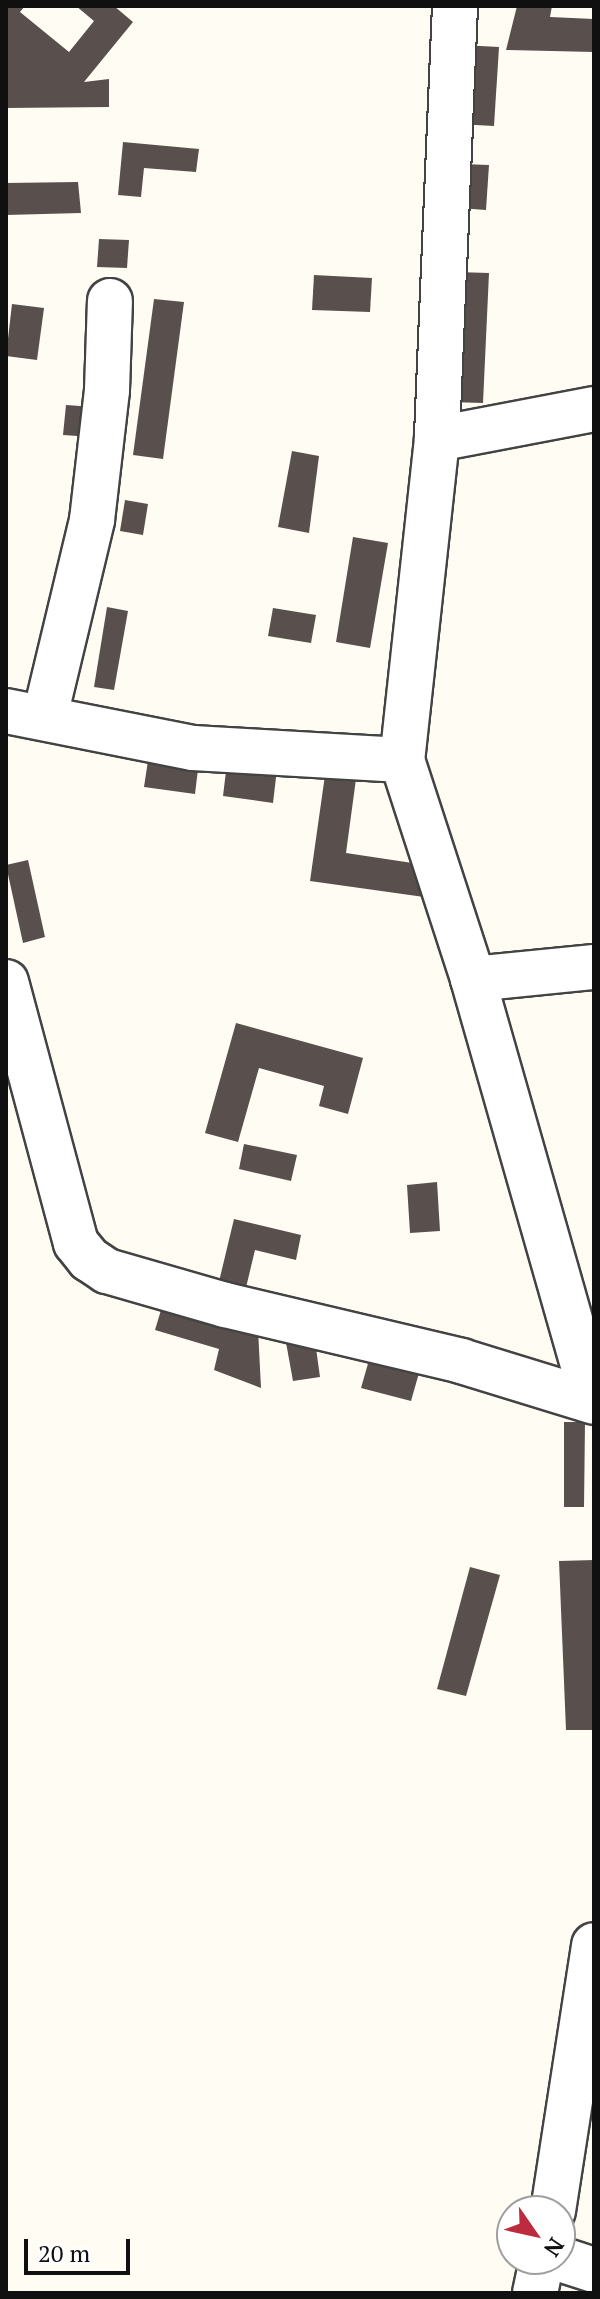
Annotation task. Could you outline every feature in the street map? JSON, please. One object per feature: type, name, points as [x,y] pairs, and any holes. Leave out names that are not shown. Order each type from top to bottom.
[{"type":"street","points":[[455,6],[437,439],[402,760],[473,979],[593,1400]]},
{"type":"street","points":[[110,301],[107,390],[92,520],[26,714],[193,748],[402,760]]},
{"type":"street","points":[[437,439],[594,409]]},
{"type":"street","points":[[473,979],[594,967]]},
{"type":"street","points":[[6,982],[76,1243],[89,1259],[107,1271],[225,1305],[593,1400]]},
{"type":"street","points":[[555,2195],[594,1945]]},
{"type":"building","points":[[6,6],[25,6],[20,12],[69,52],[94,21],[76,6],[114,6],[133,22],[84,82],[109,79],[109,107],[6,108]]},
{"type":"building","points":[[517,6],[552,6],[550,17],[594,19],[594,52],[506,50]]},
{"type":"building","points":[[462,45],[499,47],[494,126],[457,124]]},
{"type":"building","points":[[123,142],[199,149],[196,172],[144,168],[141,197],[118,195]]},
{"type":"building","points":[[462,164],[489,165],[486,210],[459,208]]},
{"type":"building","points":[[78,182],[81,213],[6,215],[6,183]]},
{"type":"building","points":[[99,239],[129,240],[127,268],[97,267]]},
{"type":"building","points":[[456,272],[489,273],[483,403],[450,402]]},
{"type":"building","points":[[314,275],[372,278],[370,312],[312,310]]},
{"type":"building","points":[[154,299],[184,302],[163,459],[133,455]]},
{"type":"building","points":[[12,304],[44,308],[37,360],[6,356]]},
{"type":"building","points":[[66,405],[94,407],[92,437],[63,435]]},
{"type":"building","points":[[292,451],[319,456],[309,533],[278,527]]},
{"type":"building","points":[[125,500],[148,504],[143,535],[120,531]]},
{"type":"building","points":[[353,537],[388,543],[370,648],[336,642]]},
{"type":"building","points":[[107,607],[128,611],[114,690],[94,687]]},
{"type":"building","points":[[273,608],[316,615],[311,643],[268,636]]},
{"type":"building","points":[[149,754],[199,761],[195,794],[144,787]]},
{"type":"building","points":[[227,763],[277,769],[273,803],[223,796]]},
{"type":"building","points":[[325,775],[356,779],[346,853],[419,864],[424,897],[310,881]]},
{"type":"building","points":[[28,860],[45,937],[23,943],[6,865]]},
{"type":"building","points":[[236,1023],[363,1058],[348,1114],[319,1106],[324,1086],[259,1068],[238,1142],[205,1133]]},
{"type":"building","points":[[244,1144],[297,1155],[291,1181],[239,1169]]},
{"type":"building","points":[[437,1182],[440,1231],[410,1233],[407,1185]]},
{"type":"building","points":[[234,1219],[301,1235],[296,1260],[255,1250],[244,1296],[217,1290]]},
{"type":"building","points":[[164,1300],[258,1329],[261,1388],[214,1370],[219,1349],[155,1330]]},
{"type":"building","points":[[285,1337],[316,1348],[320,1377],[293,1381]]},
{"type":"building","points":[[369,1360],[419,1373],[411,1401],[361,1388]]},
{"type":"building","points":[[564,1422],[585,1422],[584,1507],[564,1507]]},
{"type":"building","points":[[594,1560],[594,1730],[566,1730],[559,1561]]},
{"type":"building","points":[[470,1567],[500,1575],[466,1696],[437,1689]]}]
